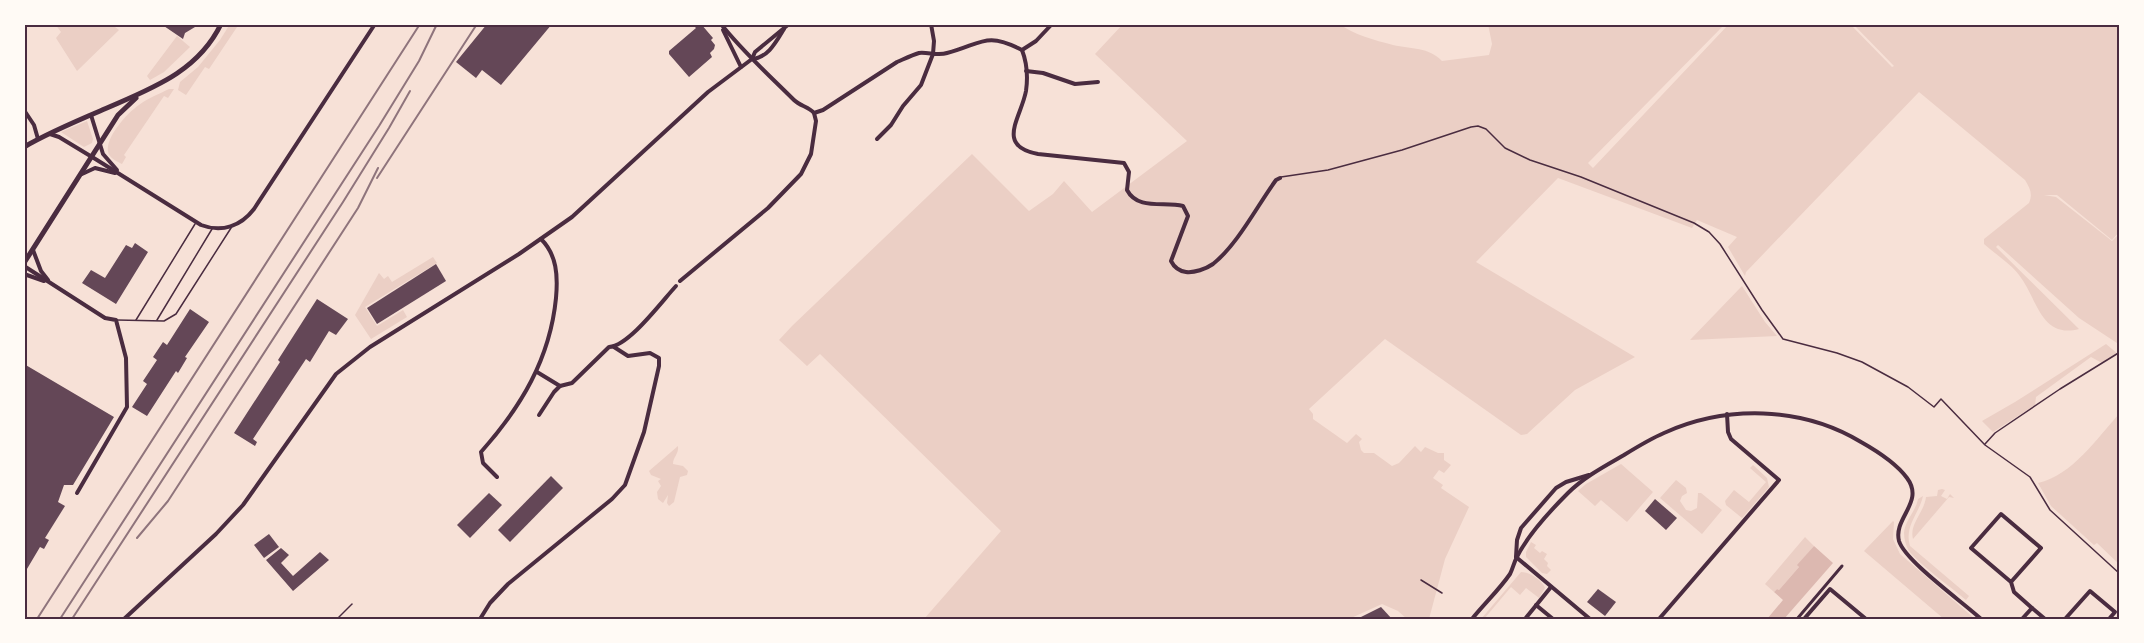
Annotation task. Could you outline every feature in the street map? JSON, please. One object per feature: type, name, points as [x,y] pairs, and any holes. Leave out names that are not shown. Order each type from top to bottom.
[{"type":"main road","points":[[24,147],[48,134],[139,95],[185,70],[204,51],[222,24]]},
{"type":"main road","points":[[24,264],[118,115],[139,95]]},
{"type":"street","points":[[48,134],[59,137],[196,222],[213,228],[231,227],[248,217],[254,209],[375,24]]},
{"type":"street","points":[[680,281],[768,208],[801,174],[811,154],[816,121],[812,110],[797,103],[720,24]]},
{"type":"street","points":[[720,24],[741,67]]},
{"type":"street","points":[[877,139],[891,125],[921,85],[933,54],[934,41],[931,24]]},
{"type":"street","points":[[1022,50],[1036,41],[1052,24]]},
{"type":"street","points":[[752,59],[755,52],[787,25]]},
{"type":"street","points":[[124,619],[216,534],[243,505],[336,374],[370,347],[572,217],[708,92],[752,59],[761,58],[767,53],[775,45],[787,25]]},
{"type":"street","points":[[814,113],[823,110],[897,62],[919,54],[945,54],[993,39],[1022,50]]},
{"type":"street","points":[[1022,50],[1026,71],[1024,98],[1013,126],[1018,145],[1025,151],[1038,154],[1124,163],[1129,172],[1127,185],[1130,195],[1139,201],[1151,204],[1183,206],[1188,216],[1172,261],[1174,267],[1180,271],[1194,271],[1211,266],[1230,244],[1276,180],[1280,178]]},
{"type":"street","points":[[1026,71],[1043,73],[1075,84],[1098,82]]},
{"type":"street","points":[[24,110],[34,125],[38,139]]},
{"type":"street","points":[[91,115],[103,154],[121,175]]},
{"type":"street","points":[[79,175],[94,168],[121,175]]},
{"type":"street","points":[[497,477],[483,463],[481,452],[514,411],[537,372],[554,318],[557,288],[556,264],[552,253],[541,239]]},
{"type":"street","points":[[32,249],[40,271],[51,283]]},
{"type":"street","points":[[24,264],[105,318],[116,320],[125,347],[128,407],[77,493]]},
{"type":"street","points":[[24,274],[51,283]]},
{"type":"street","points":[[538,415],[560,386],[572,383],[609,348],[626,340],[676,286]]},
{"type":"street","points":[[480,619],[492,601],[524,570],[612,499],[625,485],[648,414],[659,358],[650,353],[628,356],[614,347]]},
{"type":"street","points":[[537,372],[560,386]]},
{"type":"street","points":[[1659,619],[1779,480],[1731,439],[1728,432],[1727,414]]},
{"type":"street","points":[[1472,619],[1509,574],[1527,540],[1568,493],[1591,474],[1665,432],[1699,420],[1727,414],[1770,414],[1804,419],[1839,430],[1883,457],[1906,477],[1912,489],[1912,503],[1901,522],[1898,537],[1902,548],[1981,619]]},
{"type":"street","points":[[1516,558],[1520,531],[1556,488],[1566,482],[1591,474]]},
{"type":"street","points":[[2011,582],[2041,548],[2001,514],[1971,549],[2011,582],[2014,592],[2045,619]]},
{"type":"street","points":[[1516,558],[1590,619]]},
{"type":"street","points":[[1797,619],[1842,566]]},
{"type":"street","points":[[1525,619],[1551,587]]},
{"type":"street","points":[[1804,619],[1830,589],[1866,619]]},
{"type":"street","points":[[2065,619],[2090,591],[2115,612],[2109,619]]},
{"type":"street","points":[[1536,606],[1553,619]]},
{"type":"street","points":[[2022,619],[2032,608]]},
{"type":"lane","points":[[1280,178],[1328,170],[1402,150],[1471,127],[1482,127],[1488,130],[1504,148],[1518,155],[1581,177],[1702,227],[1720,244],[1747,288],[1783,339],[1837,353],[1862,363],[1908,387],[1934,407],[1941,399],[1985,445],[2030,477],[2050,510],[2120,574]]},
{"type":"lane","points":[[136,320],[196,222]]},
{"type":"lane","points":[[116,320],[156,321],[169,319],[176,314],[231,227]]},
{"type":"lane","points":[[156,321],[213,228]]},
{"type":"lane","points":[[1985,445],[1995,433],[2120,352]]},
{"type":"lane","points":[[337,619],[352,604]]},
{"type":"path","points":[[1421,580],[1442,593]]},
{"type":"shaded area","points":[[55,24],[111,24],[119,30],[77,71],[56,38],[61,32]]},
{"type":"shaded area","points":[[230,24],[239,24],[209,69],[205,67],[186,95],[178,90],[180,82],[198,67]]},
{"type":"shaded area","points":[[1123,24],[1339,24],[1372,39],[1426,51],[1442,61],[1489,55],[1492,44],[1488,24],[1725,24],[1588,163],[1593,168],[1729,24],[1850,24],[1892,67],[1894,66],[1853,24],[2120,24],[2120,231],[2112,240],[2057,195],[2044,195],[2056,197],[2112,241],[2120,233],[2120,345],[2079,318],[1998,245],[1996,247],[2079,329],[2056,328],[2041,314],[2019,275],[1984,244],[1984,239],[2029,203],[2030,188],[2025,180],[1919,92],[1746,272],[1745,276],[1728,247],[1737,237],[1697,220],[1692,228],[1558,178],[1476,262],[1635,357],[1575,390],[1527,434],[1521,435],[1385,339],[1309,409],[1313,414],[1313,419],[1347,443],[1356,434],[1362,439],[1359,442],[1364,453],[1374,453],[1392,466],[1399,463],[1415,446],[1421,452],[1425,447],[1438,453],[1444,453],[1444,460],[1451,465],[1444,473],[1439,470],[1433,478],[1443,485],[1441,488],[1469,507],[1445,559],[1429,619],[1407,619],[1398,611],[1382,604],[1349,619],[924,619],[1001,531],[820,354],[807,366],[779,340],[972,154],[1029,211],[1053,194],[1064,181],[1092,212],[1187,141],[1095,54]]},
{"type":"shaded area","points":[[177,36],[190,47],[164,72],[150,80],[147,76]]},
{"type":"shaded area","points":[[169,89],[174,89],[168,98],[164,96],[124,155],[126,157],[122,164],[112,158],[108,150],[109,143],[122,121],[142,103]]},
{"type":"shaded area","points":[[87,121],[93,139],[92,143],[84,147],[61,132]]},
{"type":"shaded area","points":[[433,257],[437,263],[365,307],[377,326],[403,310],[407,317],[371,339],[355,315],[379,273],[384,279],[388,276],[392,282]]},
{"type":"shaded area","points":[[1742,286],[1765,322],[1777,336],[1690,340]]},
{"type":"shaded area","points":[[2106,344],[2118,354],[2102,363],[2091,357],[2036,397],[2035,405],[1993,432],[1982,421],[2015,402]]},
{"type":"shaded area","points":[[2120,413],[2120,565],[2051,506],[2038,483],[2051,479],[2073,464]]},
{"type":"shaded area","points":[[678,446],[673,464],[683,466],[688,471],[687,475],[680,477],[674,502],[669,506],[668,495],[663,503],[658,499],[657,492],[661,486],[658,481],[661,479],[651,475],[649,471]]},
{"type":"shaded area","points":[[1621,464],[1653,492],[1627,522],[1601,500],[1595,506],[1578,491]]},
{"type":"shaded area","points":[[1753,465],[1767,478],[1769,487],[1742,518],[1726,505],[1725,501],[1734,490],[1749,502],[1766,482],[1750,468]]},
{"type":"shaded area","points":[[1676,480],[1686,488],[1687,493],[1680,501],[1686,510],[1691,511],[1697,508],[1698,493],[1701,493],[1722,510],[1702,534],[1660,498]]},
{"type":"shaded area","points":[[1938,490],[1945,490],[1941,496],[1947,499],[1950,494],[1954,498],[1949,497],[1913,539],[1913,528],[1926,497],[1937,496]]},
{"type":"shaded area","points":[[1923,496],[1910,526],[1910,546],[1969,596],[1966,600],[1920,563],[1907,547],[1904,538],[1905,528],[1918,499]]},
{"type":"shaded area","points":[[1893,521],[1893,539],[1900,554],[1975,619],[1944,619],[1864,551]]},
{"type":"shaded area","points":[[1805,537],[1814,546],[1779,590],[1774,592],[1765,584]]},
{"type":"shaded area","points":[[1531,542],[1536,545],[1534,548],[1540,553],[1542,551],[1547,554],[1544,559],[1551,570],[1547,574],[1542,573],[1526,557]]},
{"type":"shaded area","points":[[1814,546],[1833,563],[1784,619],[1767,619],[1783,600],[1774,592],[1779,590],[1799,567],[1797,565]]},
{"type":"shaded area","points":[[1521,572],[1528,573],[1541,582],[1545,588],[1539,598],[1526,588],[1520,595],[1511,587],[1484,619],[1481,619]]},
{"type":"building","points":[[161,24],[196,24],[185,33],[183,39]]},
{"type":"building","points":[[487,24],[552,24],[501,85],[482,70],[476,78],[456,62]]},
{"type":"building","points":[[692,24],[701,24],[713,38],[711,40],[715,45],[710,53],[712,57],[689,77],[669,54],[669,51],[696,28]]},
{"type":"building","points":[[135,243],[148,252],[116,304],[82,283],[91,270],[105,278],[126,245],[132,248]]},
{"type":"building","points":[[436,264],[446,281],[377,324],[367,308]]},
{"type":"building","points":[[317,299],[348,319],[336,335],[329,331],[310,362],[306,359],[253,439],[257,442],[255,446],[234,433]]},
{"type":"building","points":[[190,309],[209,322],[185,357],[187,358],[178,373],[176,371],[147,416],[132,407],[147,384],[143,381],[157,360],[153,357],[163,342],[167,345]]},
{"type":"building","points":[[24,364],[114,417],[73,485],[64,485],[58,502],[65,506],[45,538],[49,540],[44,549],[40,547],[24,574]]},
{"type":"building","points":[[551,476],[563,488],[510,542],[498,530]]},
{"type":"building","points":[[489,493],[502,505],[470,538],[457,525]]},
{"type":"building","points":[[1655,499],[1677,518],[1666,530],[1645,511]]},
{"type":"building","points":[[269,534],[279,547],[264,558],[254,545]]},
{"type":"building","points":[[281,548],[289,555],[281,563],[293,576],[320,552],[329,560],[293,591],[266,560]]},
{"type":"building","points":[[1598,589],[1616,602],[1605,616],[1587,602]]},
{"type":"building","points":[[1381,607],[1392,619],[1357,619]]},
{"type":"railway","points":[[37,619],[420,24]]},
{"type":"railway","points":[[60,619],[379,126],[419,61],[437,24]]},
{"type":"railway","points":[[377,178],[477,24]]},
{"type":"railway","points":[[72,619],[343,202],[410,91]]},
{"type":"railway","points":[[137,538],[168,501],[358,208],[378,168]]}]
